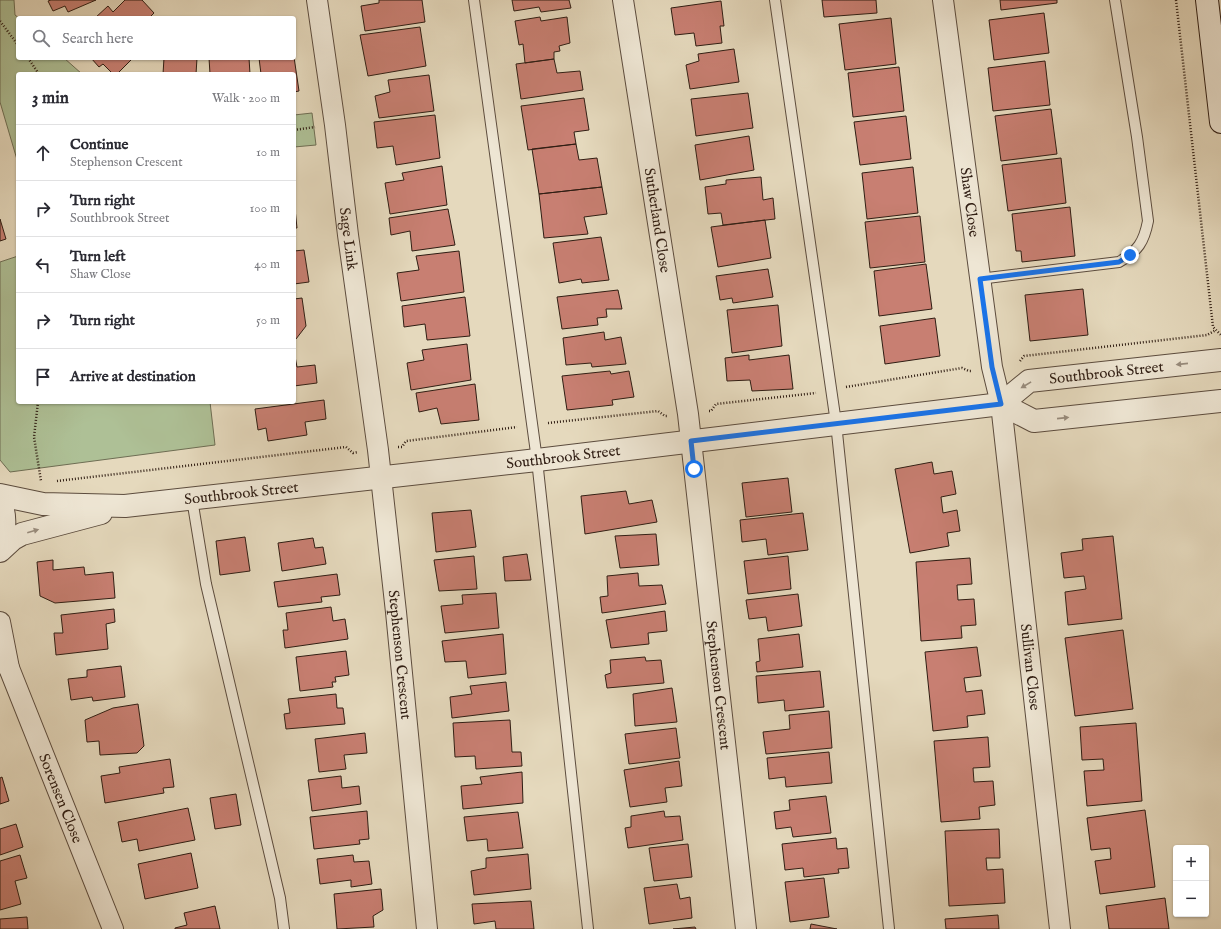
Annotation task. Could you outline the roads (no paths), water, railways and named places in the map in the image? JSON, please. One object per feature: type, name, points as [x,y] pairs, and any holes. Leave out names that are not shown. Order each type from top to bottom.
[{"type":"street","name":"Sage Link","points":[[317,0],[335,125],[348,235],[381,477]]},
{"type":"street","name":"Sutherland Close","points":[[622,0],[691,441]]},
{"type":"street","name":"Shaw Close","points":[[943,0],[992,367],[1001,404]]},
{"type":"street","points":[[1207,0],[1221,122]]},
{"type":"street","name":"Southbrook Street","points":[[0,495],[43,504],[125,506],[192,499],[537,460],[1001,404],[1029,382],[1221,360]]},
{"type":"street","points":[[1001,404],[1034,421],[1221,400]]},
{"type":"street","name":"Sullivan Close","points":[[1001,404],[1060,929]]},
{"type":"street","name":"Stephenson Crescent","points":[[691,441],[746,929]]},
{"type":"street","name":"Stephenson Crescent","points":[[381,477],[427,929]]},
{"type":"street","points":[[0,503],[5,521],[0,550]]},
{"type":"street","name":"Southbrook Street","points":[[0,550],[13,539],[22,534],[125,506]]},
{"type":"street","name":"Sorensen Close","points":[[0,622],[4,662],[113,929]]},
{"type":"lane","points":[[474,0],[537,460],[588,929]]},
{"type":"lane","points":[[775,0],[836,423],[889,929]]},
{"type":"lane","points":[[980,279],[1119,262],[1140,246],[1146,234],[1148,221],[1139,152],[1115,0]]},
{"type":"lane","points":[[192,499],[206,584],[280,898],[284,929]]}]
